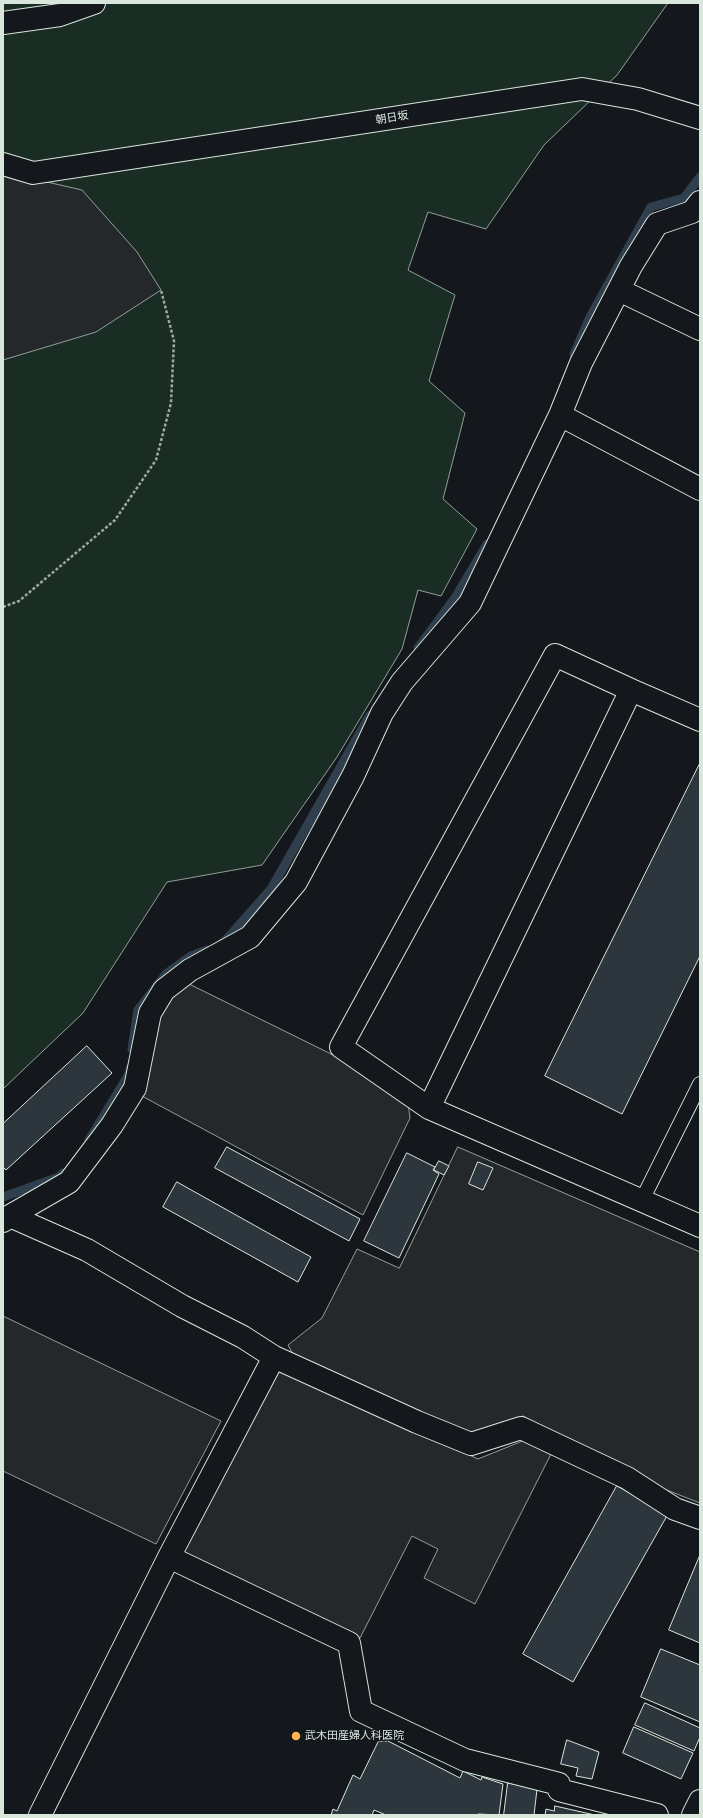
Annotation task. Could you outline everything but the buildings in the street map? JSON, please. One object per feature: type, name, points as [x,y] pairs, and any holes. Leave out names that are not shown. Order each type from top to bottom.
[{"type":"street","points":[[3,23],[60,15],[94,3]]},
{"type":"street","name":"朝日坂","points":[[3,164],[33,173],[582,89],[638,99],[700,118]]},
{"type":"street","points":[[6,1219],[69,1182],[112,1125],[135,1088],[150,1012],[164,990],[190,970],[250,937],[296,882],[353,776],[382,713],[402,682],[470,603],[560,415],[581,363],[631,266],[657,224],[692,212],[700,202]]},
{"type":"street","points":[[619,290],[700,329]]},
{"type":"street","points":[[560,415],[700,490]]},
{"type":"street","points":[[700,720],[631,690],[555,654],[341,1047],[429,1108],[700,1226]]},
{"type":"street","points":[[429,1108],[631,690]]},
{"type":"street","points":[[6,1219],[87,1250],[182,1306],[243,1337],[274,1357],[417,1422],[471,1444],[521,1428],[627,1478],[675,1509],[700,1518]]},
{"type":"street","points":[[40,1815],[169,1557],[274,1357]]},
{"type":"street","points":[[169,1557],[349,1643],[361,1710],[465,1760],[559,1784],[559,1790],[657,1815]]},
{"type":"street","points":[[693,1815],[700,1801]]},
{"type":"lane","points":[[642,1200],[700,1084]]},
{"type":"path","points":[[3,607],[19,602],[115,520],[156,460],[171,403],[174,341],[161,290]]},
{"type":"green space","points":[[3,3],[668,3],[617,75],[544,145],[486,229],[428,212],[408,270],[455,295],[429,381],[465,413],[443,499],[477,529],[441,596],[418,590],[402,649],[337,757],[262,865],[167,882],[83,1013],[3,1089]]},
{"type":"shaded area","points":[[3,172],[82,190],[137,252],[161,290],[96,332],[3,360]]},
{"type":"shaded area","points":[[187,983],[394,1085],[407,1095],[410,1118],[363,1215],[140,1095],[157,1023],[172,998]]},
{"type":"shaded area","points":[[458,1147],[700,1252],[700,1503],[664,1489],[523,1416],[466,1434],[294,1356],[288,1345],[322,1318],[357,1249],[399,1268]]},
{"type":"shaded area","points":[[3,1316],[221,1421],[156,1544],[3,1471]]},
{"type":"shaded area","points":[[278,1368],[478,1459],[525,1440],[551,1454],[475,1604],[424,1578],[438,1549],[412,1536],[360,1638],[179,1554]]},
{"type":"waterway","points":[[574,354],[590,317],[651,207],[684,198],[700,177]]},
{"type":"waterway","points":[[418,648],[455,598],[487,544]]},
{"type":"waterway","points":[[222,943],[271,889],[370,715]]},
{"type":"waterway","points":[[132,1049],[138,1010],[166,974],[191,956],[207,950]]},
{"type":"waterway","points":[[89,1140],[129,1074],[130,1068]]},
{"type":"waterway","points":[[3,1197],[59,1177],[63,1173]]},
{"type":"place","name":"武木田産婦人科医院","points":[[296,1736]]}]
